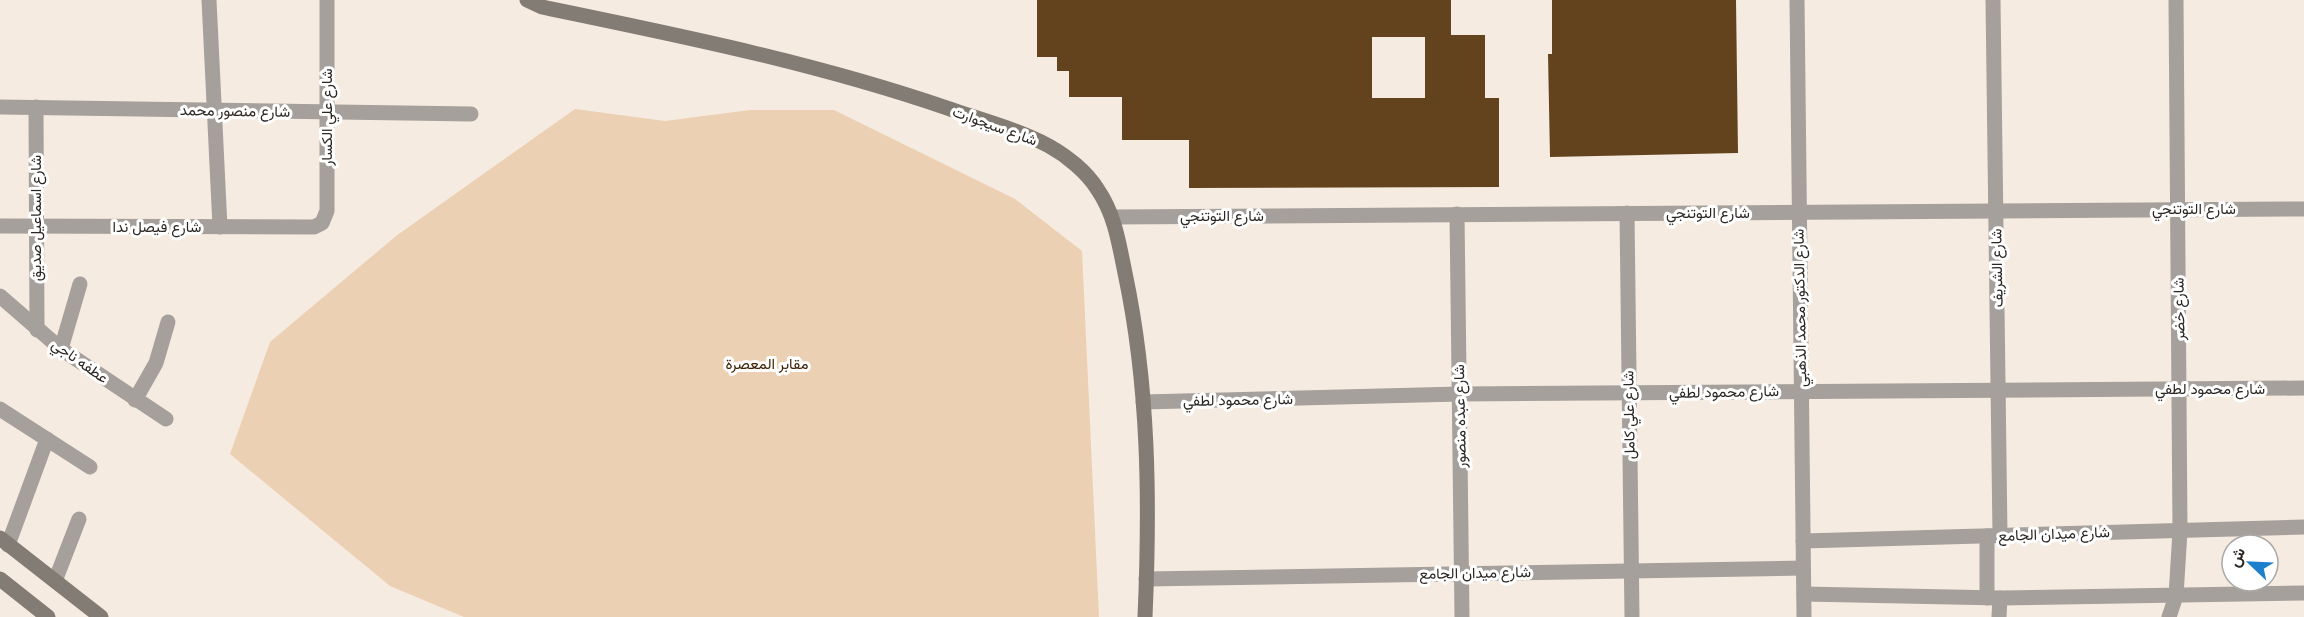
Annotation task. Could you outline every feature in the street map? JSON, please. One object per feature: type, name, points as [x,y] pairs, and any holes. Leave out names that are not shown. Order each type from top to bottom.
[{"type":"street","points":[[209,0],[220,227]]},
{"type":"street","name":"شارع علي الكسار","points":[[314,227],[322,223],[327,215],[327,0]]},
{"type":"street","name":"شارع سيجوارت","points":[[527,0],[542,7],[707,42],[909,95],[1020,133],[1050,147],[1076,165],[1098,188],[1113,217],[1132,308],[1147,460],[1145,617]]},
{"type":"street","name":"شارع الدكتور محمد الذهبي","points":[[1797,0],[1804,617]]},
{"type":"street","name":"شارع الشريف","points":[[1993,0],[1998,390],[1993,598]]},
{"type":"street","name":"شارع خضر","points":[[2169,617],[2176,596],[2180,531],[2176,0]]},
{"type":"street","name":"شارع منصور محمد","points":[[0,106],[471,114]]},
{"type":"street","name":"شارع اسماعيل صديق","points":[[36,107],[37,330]]},
{"type":"street","name":"شارع التوتنجي","points":[[1113,217],[2304,209]]},
{"type":"street","name":"شارع علي كامل","points":[[1627,213],[1632,617]]},
{"type":"street","name":"شارع عبده منصور","points":[[1457,214],[1462,617]]},
{"type":"street","name":"شارع فيصل ندا","points":[[0,226],[314,227]]},
{"type":"street","points":[[61,349],[80,284]]},
{"type":"street","name":"عطفه ناجي","points":[[0,296],[61,349],[166,419]]},
{"type":"street","points":[[135,400],[156,363],[168,322]]},
{"type":"street","name":"شارع محمود لطفي","points":[[1143,402],[1460,394],[2304,388]]},
{"type":"street","points":[[0,409],[90,467]]},
{"type":"street","points":[[47,439],[4,542],[101,617]]},
{"type":"street","points":[[55,581],[79,519]]},
{"type":"street","name":"شارع ميدان الجامع","points":[[1803,542],[2304,527]]},
{"type":"street","name":"شارع ميدان الجامع","points":[[1146,579],[1803,568]]},
{"type":"street","points":[[0,579],[48,617]]},
{"type":"street","points":[[1803,594],[1993,598],[2304,593]]},
{"type":"street","points":[[1993,598],[1999,617]]},
{"type":"green space","name":"مقابر المعصرة","points":[[575,109],[665,121],[750,110],[834,110],[1015,199],[1082,251],[1099,617],[464,617],[390,586],[230,454],[270,342],[396,236]]},
{"type":"building","points":[[1037,0],[1451,0],[1451,35],[1485,35],[1485,98],[1499,98],[1499,187],[1189,188],[1189,140],[1122,140],[1122,97],[1069,97],[1069,71],[1057,71],[1057,57],[1037,57]],"holes":[[[1372,37],[1425,37],[1425,98],[1372,98]]]},
{"type":"building","points":[[1552,0],[1736,0],[1738,153],[1550,157],[1548,54],[1552,54]]}]
